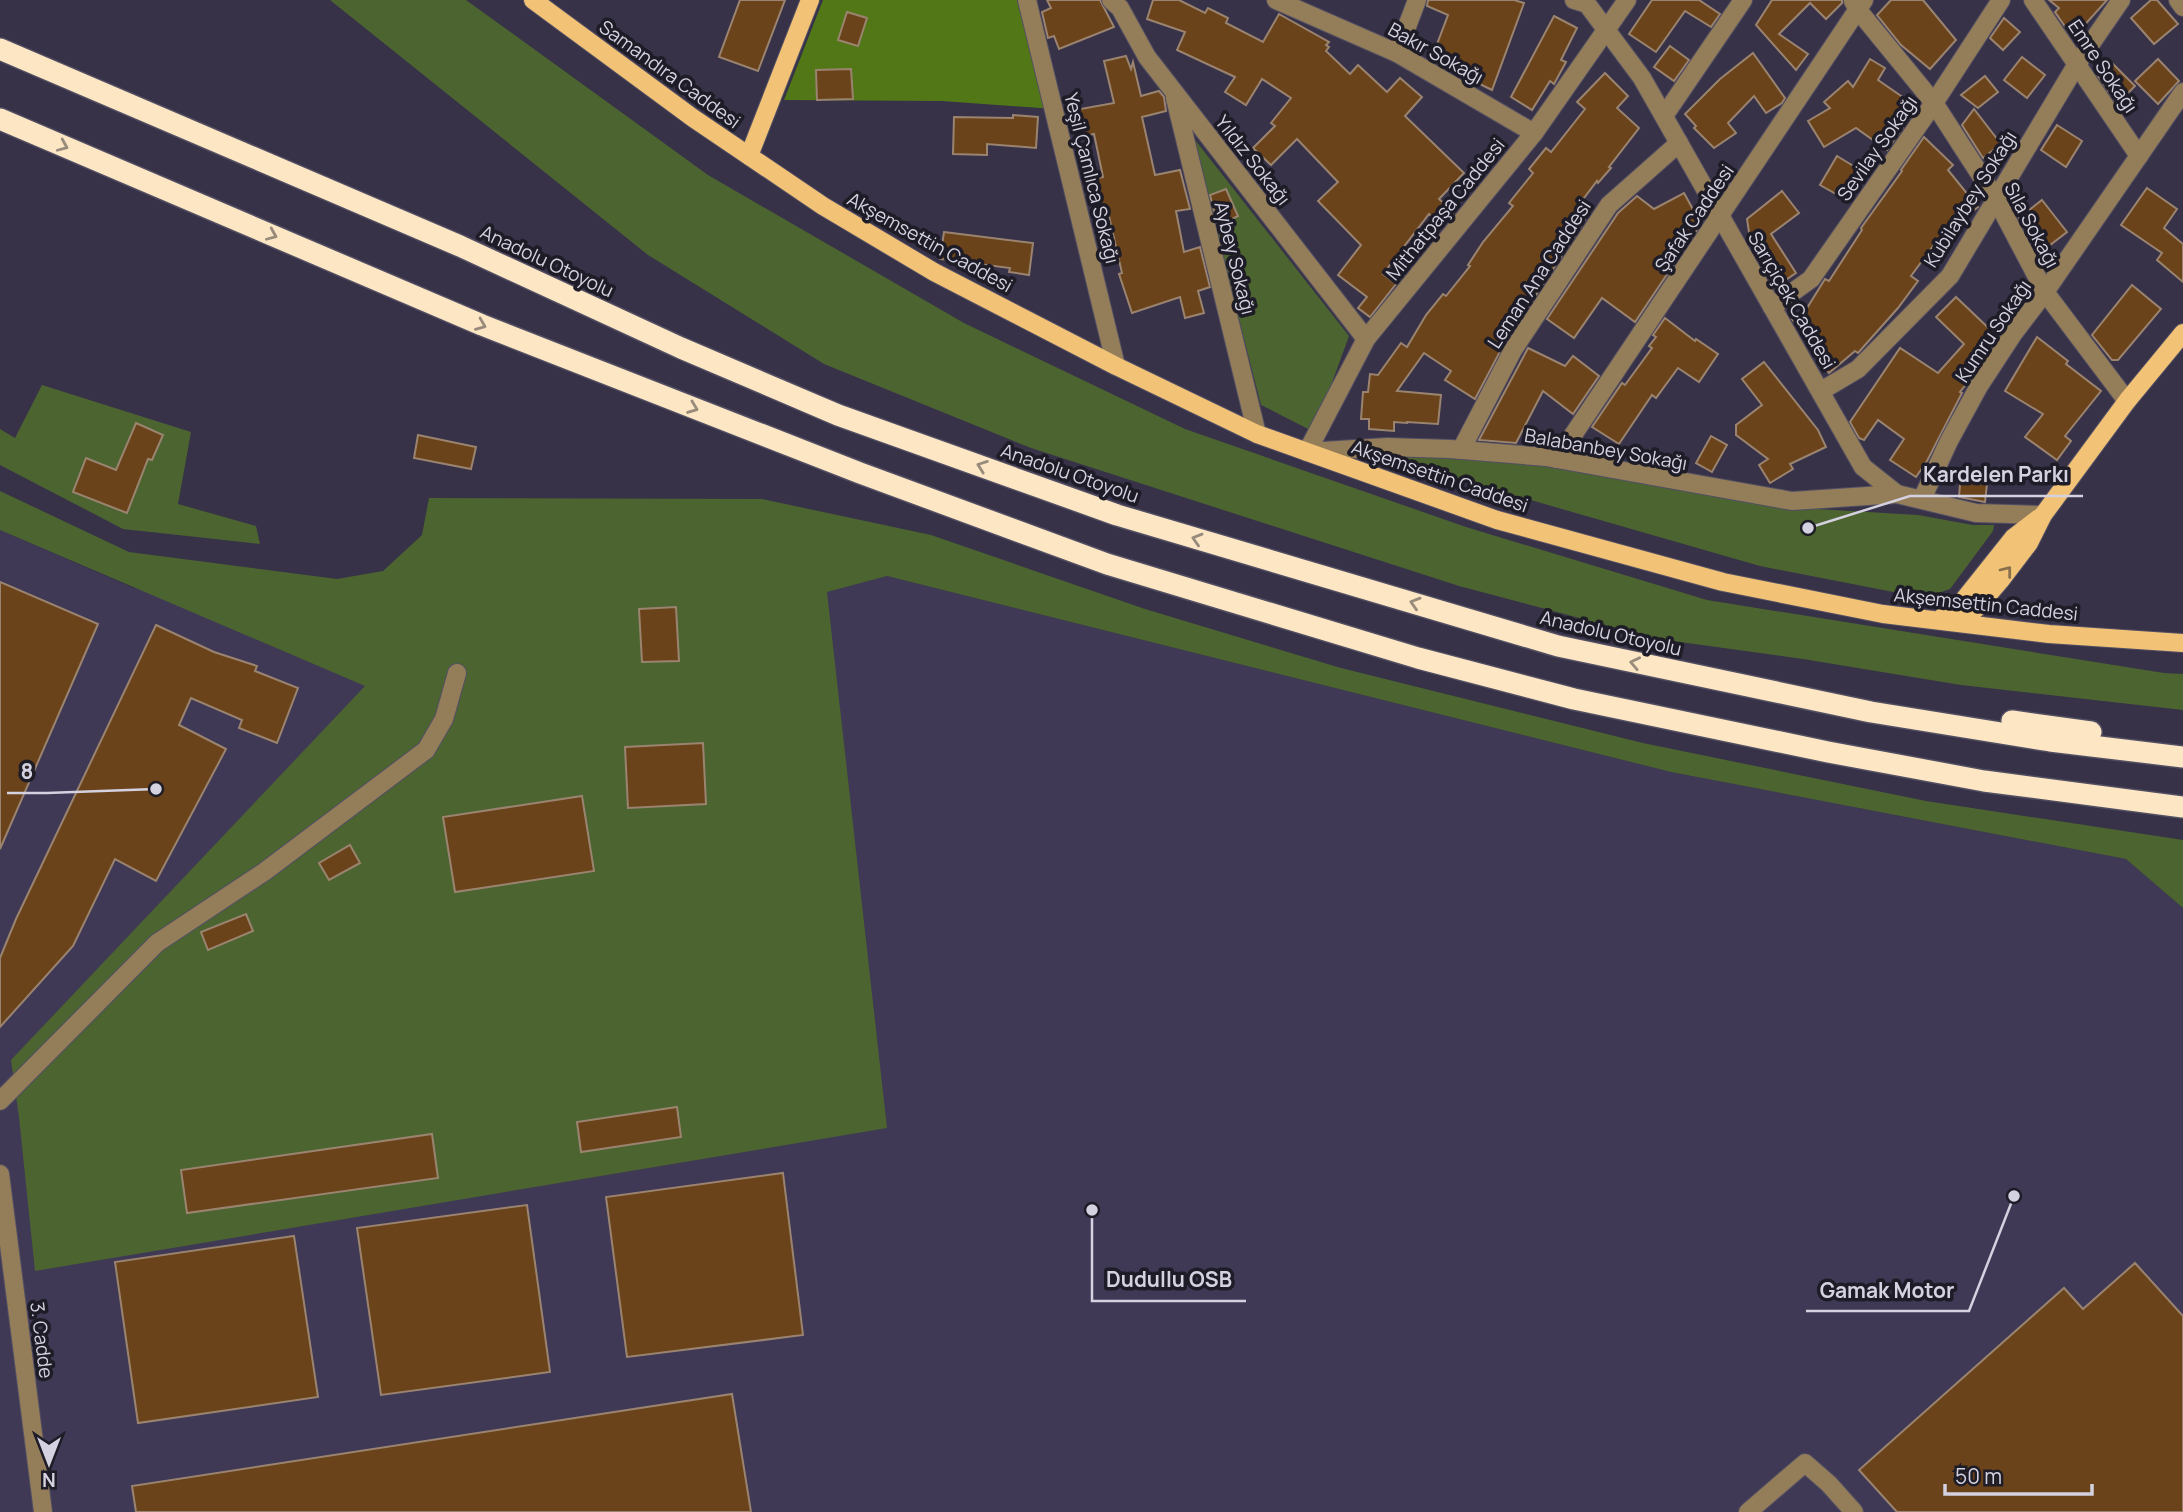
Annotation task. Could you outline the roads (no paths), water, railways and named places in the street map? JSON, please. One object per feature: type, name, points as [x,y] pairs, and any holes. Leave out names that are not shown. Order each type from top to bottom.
[{"type":"highway","name":"Anadolu Otoyolu","points":[[0,49],[460,246],[681,348],[838,415],[1130,519],[1558,646],[1871,712],[2036,739],[2183,757]]},
{"type":"highway","points":[[0,119],[482,326],[860,473],[1107,564],[1405,654],[1574,699],[1828,752],[2183,818]]},
{"type":"highway","points":[[1701,677],[2183,745]]},
{"type":"highway","points":[[1984,781],[2183,807]]},
{"type":"main road","name":"Samandıra Caddesi","points":[[533,0],[749,156]]},
{"type":"main road","points":[[749,156],[810,0]]},
{"type":"main road","name":"Akşemsettin Caddesi","points":[[749,156],[823,206],[934,272],[1116,366],[1257,434],[1497,520],[1723,582],[1883,614],[2049,634],[2183,643]]},
{"type":"main road","points":[[1934,620],[1956,618],[1976,609],[2029,543],[2043,515],[2127,401],[2183,333]]},
{"type":"street","name":"Yeşil Çamlıca Sokağı","points":[[1027,0],[1116,366]]},
{"type":"street","name":"Bakır Sokağı","points":[[1279,0],[1397,53],[1534,133]]},
{"type":"street","points":[[1397,53],[1417,0]]},
{"type":"street","name":"Mithatpaşa Caddesi","points":[[1307,452],[1366,339],[1534,133],[1608,31],[1627,0]]},
{"type":"street","points":[[1664,116],[1743,0]]},
{"type":"street","name":"Sevilay Sokağı","points":[[1772,307],[1811,279],[1934,103],[2001,0]]},
{"type":"street","name":"Emre Sokağı","points":[[2033,0],[2139,156]]},
{"type":"street","name":"Kubilaybey Sokağı","points":[[1821,391],[1858,369],[1950,276],[2077,64],[2122,0]]},
{"type":"street","points":[[2178,0],[2183,7]]},
{"type":"street","name":"Sarıçiçek Caddesi","points":[[1583,1],[1642,78],[1863,467],[1897,494],[1976,513],[2043,515]]},
{"type":"street","name":"Yıldız Sokağı","points":[[1118,3],[1147,57],[1366,339]]},
{"type":"street","name":"Sıla Sokağı","points":[[1858,3],[1934,103],[1996,199],[2045,292],[2127,401]]},
{"type":"street","name":"Şafak Caddesi","points":[[1557,459],[1720,216],[1858,3]]},
{"type":"street","name":"Aybey Sokağı","points":[[1174,91],[1257,434]]},
{"type":"street","name":"Kumru Sokağı","points":[[1923,499],[1949,441],[2012,334],[2045,292],[2183,92]]},
{"type":"street","name":"Leman Ana Caddesi","points":[[1461,450],[1513,350],[1609,205],[1679,143]]},
{"type":"street","name":"Balabanbey Sokağı","points":[[1307,452],[1387,447],[1461,450],[1557,459],[1792,501],[1897,494]]},
{"type":"street","points":[[0,1101],[157,943],[264,872],[426,750],[444,719],[457,673]]},
{"type":"street","name":"3. Cadde","points":[[0,1174],[43,1512]]},
{"type":"street","points":[[1748,1512],[1805,1463],[1829,1484],[1854,1512]]},
{"type":"place","name":"Kardelen Parkı","points":[[1808,528]]},
{"type":"place","name":"8","points":[[156,789]]},
{"type":"place","name":"Gamak Motor","points":[[2014,1196]]},
{"type":"place","name":"Dudullu OSB","points":[[1092,1210]]}]
